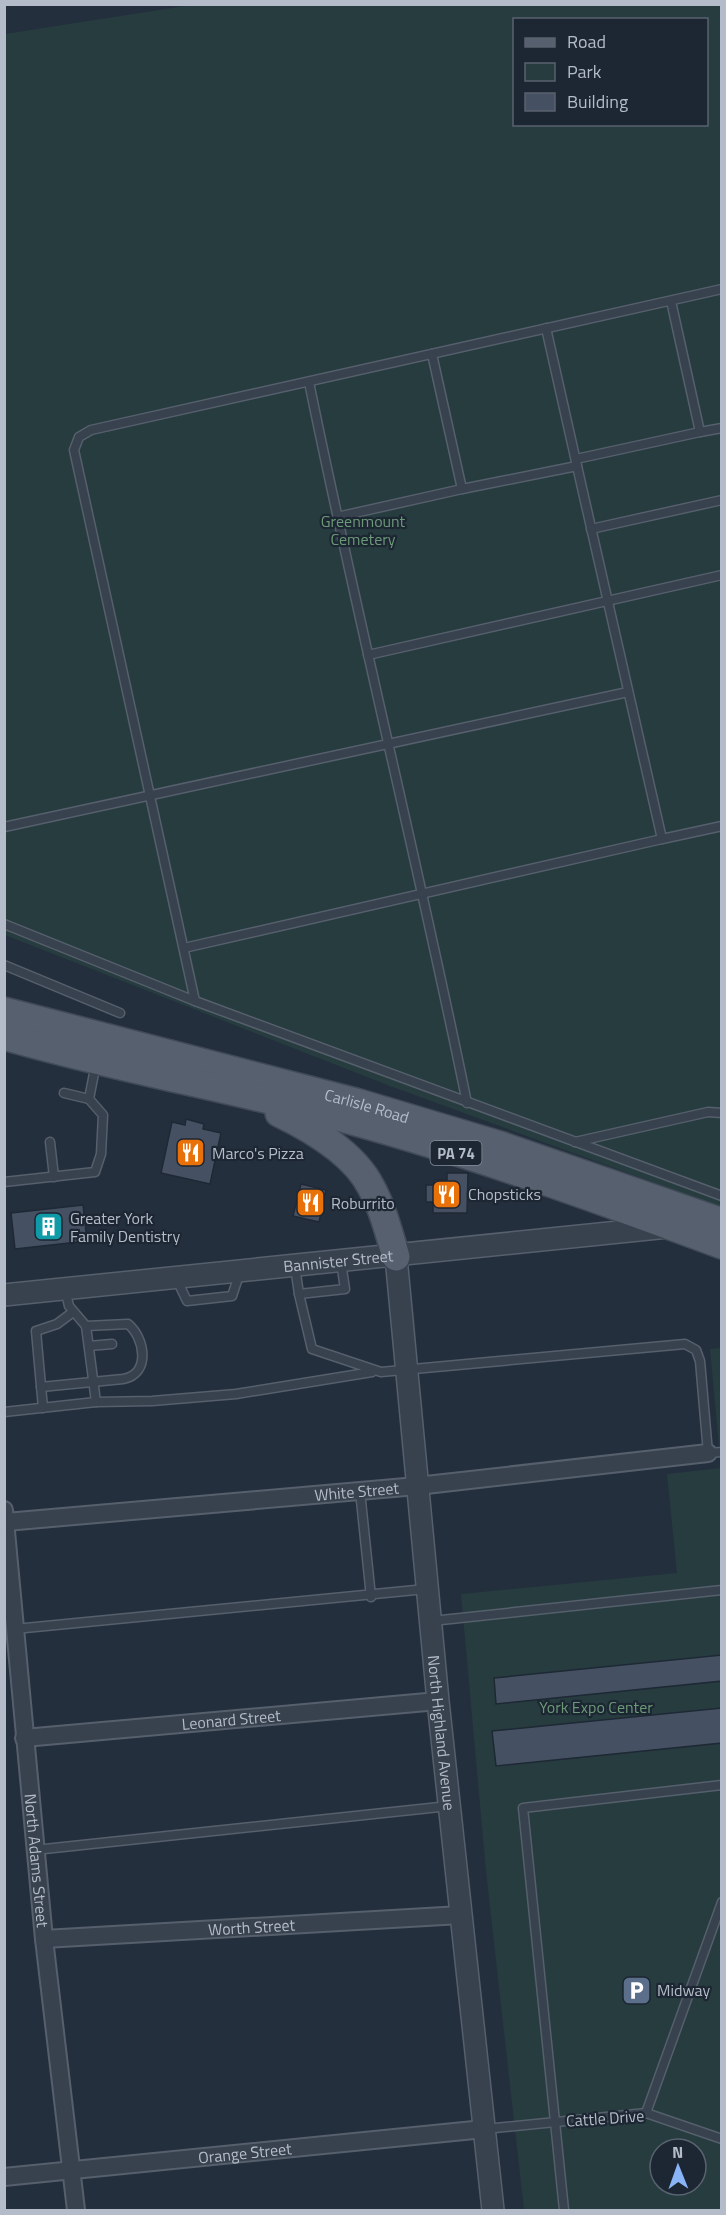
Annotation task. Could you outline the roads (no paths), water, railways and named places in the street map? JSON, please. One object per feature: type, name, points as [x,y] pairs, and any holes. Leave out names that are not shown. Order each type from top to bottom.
[{"type":"main road","name":"Carlisle Road","points":[[4,1011],[390,1112],[555,1163],[722,1222]]},
{"type":"main road","name":"Carlisle Road","points":[[4,1035],[97,1060],[327,1114],[426,1143],[722,1245]]},
{"type":"main road","points":[[237,1092],[300,1123],[332,1145],[357,1167],[370,1185],[383,1213],[396,1257]]},
{"type":"main road","points":[[671,1227],[692,1224],[722,1230]]},
{"type":"street","name":"Bannister Street","points":[[4,1295],[396,1257],[671,1227]]},
{"type":"street","name":"North Highland Avenue","points":[[396,1257],[438,1701],[493,2211]]},
{"type":"street","name":"White Street","points":[[5,1516],[417,1486],[715,1453]]},
{"type":"street","name":"North Adams Street","points":[[5,1516],[44,1939],[76,2211]]},
{"type":"street","name":"Leonard Street","points":[[24,1738],[438,1701]]},
{"type":"street","name":"Worth Street","points":[[44,1939],[461,1915]]},
{"type":"street","name":"Orange Street","points":[[4,2177],[484,2129]]},
{"type":"lane","points":[[195,1001],[74,450],[79,437],[91,430],[722,289]]},
{"type":"lane","points":[[671,301],[700,432]]},
{"type":"lane","points":[[546,328],[662,839]]},
{"type":"lane","points":[[432,354],[462,489]]},
{"type":"lane","points":[[309,382],[337,517],[424,894],[467,1103]]},
{"type":"lane","points":[[337,517],[722,428]]},
{"type":"lane","points":[[591,529],[722,500]]},
{"type":"lane","points":[[368,655],[722,575]]},
{"type":"lane","points":[[4,827],[151,797],[627,692]]},
{"type":"lane","points":[[184,948],[722,826]]},
{"type":"lane","points":[[4,924],[195,1001],[722,1196]]},
{"type":"lane","points":[[4,965],[120,1012]]},
{"type":"lane","points":[[89,1099],[97,1060]]},
{"type":"lane","points":[[4,1182],[95,1172],[99,1166],[103,1115],[89,1099],[64,1093]]},
{"type":"lane","points":[[575,1142],[708,1112],[722,1113]]},
{"type":"lane","points":[[50,1142],[54,1177]]},
{"type":"lane","points":[[298,1294],[345,1289],[341,1262]]},
{"type":"lane","points":[[295,1266],[298,1294],[312,1349],[376,1371]]},
{"type":"lane","points":[[65,1289],[73,1312],[86,1326],[96,1401]]},
{"type":"lane","points":[[43,1408],[36,1331],[57,1324],[73,1312]]},
{"type":"lane","points":[[41,1387],[134,1377],[140,1371],[143,1360],[135,1329],[128,1324],[86,1326]]},
{"type":"lane","points":[[128,1343],[140,1343]]},
{"type":"lane","points":[[89,1346],[112,1344]]},
{"type":"lane","points":[[4,1412],[96,1401],[152,1401],[236,1394],[376,1371],[406,1371],[685,1344],[696,1350],[700,1361],[715,1453]]},
{"type":"lane","points":[[360,1491],[371,1597]]},
{"type":"lane","points":[[15,1629],[371,1597],[429,1589]]},
{"type":"lane","points":[[432,1621],[722,1590]]},
{"type":"lane","points":[[564,2211],[523,1808],[722,1785]]},
{"type":"lane","points":[[35,1850],[449,1806]]},
{"type":"lane","points":[[646,2112],[722,1902]]},
{"type":"lane","name":"Cattle Drive","points":[[484,2129],[646,2112],[722,2139]]},
{"type":"place","name":"Marco's Pizza","points":[[191,1153]]},
{"type":"place","name":"Chopsticks","points":[[447,1194]]},
{"type":"place","name":"Roburrito","points":[[310,1203]]},
{"type":"place","name":"Greater York Family Dentistry","points":[[49,1227]]},
{"type":"place","name":"Midway","points":[[636,1990]]},
{"type":"park label","name":"Greenmount Cemetery","points":[[363,530]]},
{"type":"park label","name":"York Expo Center","points":[[596,1707]]}]
